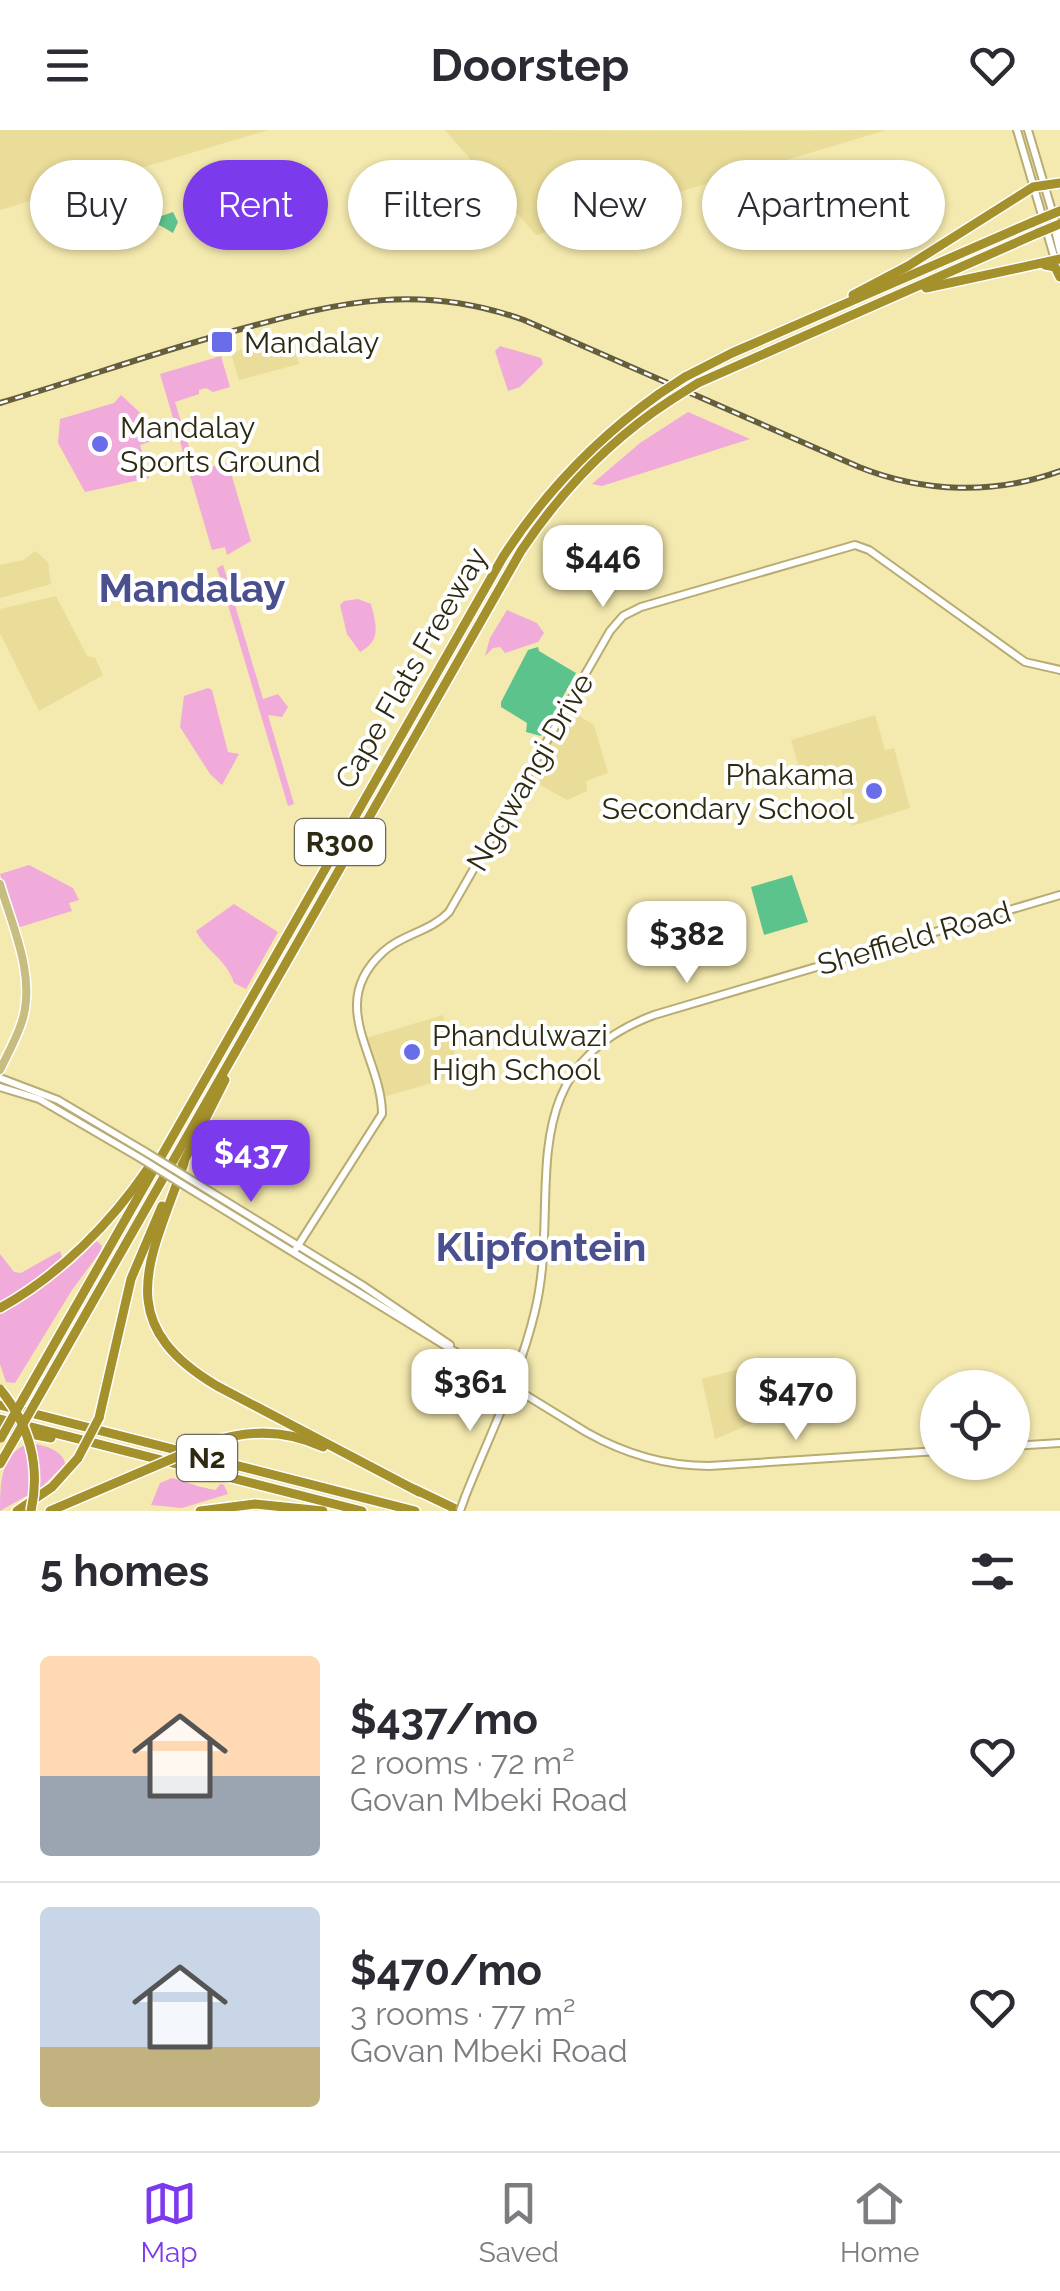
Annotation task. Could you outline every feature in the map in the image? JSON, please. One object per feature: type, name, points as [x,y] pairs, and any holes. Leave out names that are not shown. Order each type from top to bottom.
[{"type":"highway","points":[[784,330],[908,266],[1033,187],[1060,184]]},
{"type":"highway","name":"Cape Flats Freeway","points":[[0,1438],[534,510],[598,441],[686,377],[784,330],[1060,211]]},
{"type":"highway","name":"Cape Flats Freeway","points":[[0,1464],[526,542],[588,467],[632,428],[698,383],[1060,224]]},
{"type":"highway","points":[[872,306],[948,281],[1059,257]]},
{"type":"highway","points":[[988,273],[1049,264],[1060,277]]},
{"type":"highway","points":[[17,1511],[52,1487],[78,1458],[99,1418],[134,1268],[258,1012]]},
{"type":"highway","points":[[0,1308],[56,1270],[105,1223],[146,1171],[210,1070]]},
{"type":"highway","points":[[184,1163],[155,1238],[147,1272],[152,1313],[167,1345],[207,1380],[419,1492]]},
{"type":"highway","points":[[0,1388],[17,1412],[30,1445],[35,1481],[31,1511]]},
{"type":"highway","name":"N2","points":[[0,1405],[415,1511]]},
{"type":"highway","name":"N2","points":[[0,1419],[362,1511]]},
{"type":"highway","points":[[0,1428],[112,1447]]},
{"type":"highway","points":[[50,1511],[210,1443],[256,1432],[294,1436],[460,1511]]},
{"type":"highway","points":[[200,1511],[256,1504],[323,1511]]},
{"type":"main road","points":[[0,884],[20,948],[26,988],[22,1020],[0,1070]]},
{"type":"street","points":[[1017,130],[1059,257]]},
{"type":"street","points":[[1028,130],[1060,238]]},
{"type":"street","points":[[1050,204],[1060,277]]},
{"type":"street","name":"Ngqwangi Drive","points":[[296,1249],[374,1128],[382,1109],[358,1028],[357,1003],[363,980],[387,949],[432,927],[449,912],[610,631],[623,616],[651,604],[855,545],[869,550],[1025,662],[1060,670]]},
{"type":"street","name":"Sheffield Road","points":[[460,1511],[528,1338],[540,1290],[549,1133],[570,1082],[599,1047],[627,1027],[657,1014],[1060,894]]},
{"type":"street","points":[[0,1078],[58,1100],[470,1361],[606,1443],[636,1456],[674,1464],[721,1466],[920,1452]]},
{"type":"street","points":[[0,1087],[56,1108],[142,1154]]},
{"type":"street","points":[[1030,1445],[1060,1443]]},
{"type":"shaded area","points":[[0,130],[268,130],[163,161],[30,160],[30,201],[0,210]]},
{"type":"shaded area","points":[[445,130],[886,130],[786,160],[702,160],[702,185],[682,191],[682,160],[537,160],[536,235],[517,213],[517,160],[471,160]]},
{"type":"shaded area","points":[[173,212],[178,222],[173,233],[163,227],[163,216]]},
{"type":"shaded area","points":[[290,335],[299,364],[239,380],[231,353]]},
{"type":"shaded area","points":[[500,346],[541,358],[543,364],[520,387],[508,391],[495,351]]},
{"type":"shaded area","points":[[221,356],[230,387],[213,392],[206,388],[175,402],[196,470],[228,463],[251,541],[227,555],[225,547],[212,550],[160,374]]},
{"type":"shaded area","name":"Mandalay Sports Ground","points":[[121,395],[149,421],[155,440],[140,445],[149,478],[85,492],[58,443],[60,419],[114,403]]},
{"type":"shaded area","points":[[688,412],[750,439],[602,486],[592,484],[640,443]]},
{"type":"shaded area","points":[[35,551],[48,562],[51,584],[0,598],[0,565],[24,560]]},
{"type":"shaded area","points":[[223,565],[263,699],[278,694],[288,707],[282,717],[268,715],[294,804],[288,806],[217,568]]},
{"type":"shaded area","points":[[56,596],[87,656],[95,658],[103,675],[39,711],[0,633],[0,609]]},
{"type":"shaded area","points":[[358,599],[371,604],[376,625],[372,642],[360,652],[347,634],[340,605]]},
{"type":"shaded area","points":[[507,610],[537,623],[544,633],[538,642],[505,653],[500,647],[493,648],[485,656],[490,638]]},
{"type":"shaded area","points":[[538,647],[576,673],[541,736],[526,732],[527,723],[501,707],[528,650]]},
{"type":"shaded area","points":[[212,690],[228,752],[239,754],[222,785],[210,774],[180,727],[184,696]]},
{"type":"shaded area","points":[[571,711],[594,725],[608,773],[586,781],[587,791],[567,800],[530,779]]},
{"type":"shaded area","points":[[875,715],[885,750],[894,748],[910,808],[852,826],[836,772],[803,781],[791,740]]},
{"type":"shaded area","points":[[29,865],[73,888],[79,900],[69,903],[72,911],[17,928],[0,874]]},
{"type":"shaded area","points":[[792,875],[808,922],[764,935],[751,887]]},
{"type":"shaded area","points":[[234,904],[278,932],[246,989],[234,983],[227,968],[196,931]]},
{"type":"shaded area","name":"Phandulwazi High School","points":[[443,1015],[459,1069],[468,1067],[469,1072],[384,1097],[366,1038]]},
{"type":"shaded area","points":[[97,1241],[102,1246],[100,1252],[15,1383],[6,1382],[0,1364],[0,1312]]},
{"type":"shaded area","points":[[60,1251],[62,1257],[38,1279],[0,1303],[0,1254],[14,1272],[21,1273]]},
{"type":"shaded area","points":[[750,1366],[763,1419],[715,1439],[702,1379]]},
{"type":"shaded area","points":[[30,1443],[56,1452],[65,1464],[42,1487],[0,1511],[7,1462],[20,1447]]},
{"type":"shaded area","points":[[172,1478],[216,1490],[224,1485],[228,1494],[182,1508],[151,1505],[160,1483]]},
{"type":"railway","points":[[0,403],[278,319],[348,304],[416,299],[451,302],[524,320],[884,476],[959,488],[1010,484],[1060,471]]},
{"type":"place","name":"Mandalay","points":[[222,342]]},
{"type":"place","name":"Mandalay Sports Ground","points":[[100,444]]},
{"type":"place","name":"Phakama Secondary School","points":[[874,791]]},
{"type":"place","name":"Phandulwazi High School","points":[[412,1052]]},
{"type":"district","name":"Mandalay","points":[[192,587]]},
{"type":"district","name":"Klipfontein","points":[[541,1246]]}]
